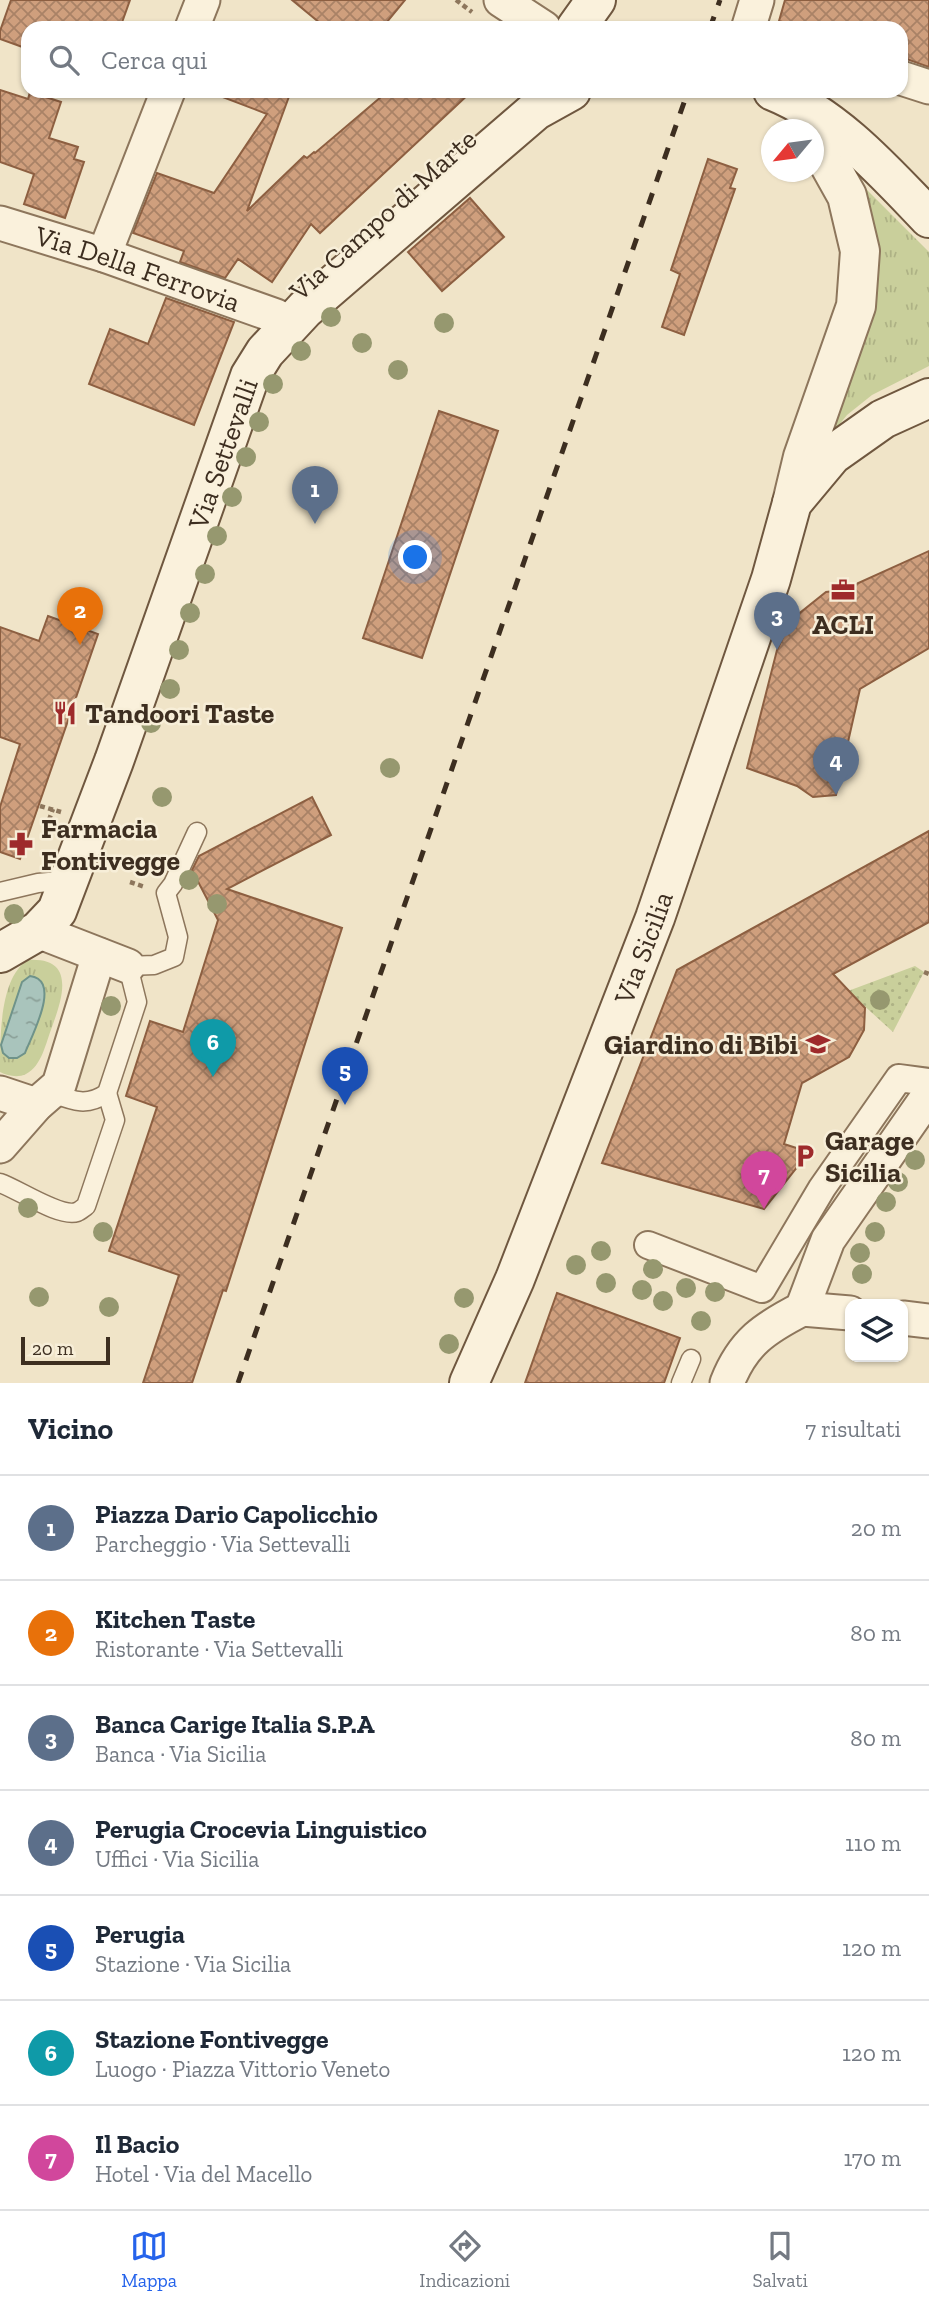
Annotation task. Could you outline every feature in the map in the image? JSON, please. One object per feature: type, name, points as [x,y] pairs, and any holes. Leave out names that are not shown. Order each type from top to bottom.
[{"type":"main road","points":[[581,21],[596,0]]},
{"type":"main road","name":"Via Campo di Marte","points":[[264,352],[276,316],[309,278],[513,98]]},
{"type":"main road","name":"Via Settevalli","points":[[38,931],[57,911],[71,880],[250,376],[264,352],[304,309],[423,206],[535,111],[558,98]]},
{"type":"main road","points":[[783,98],[800,119]]},
{"type":"main road","points":[[787,98],[830,123],[894,181],[929,218]]},
{"type":"main road","name":"Via Sicilia","points":[[469,1383],[514,1279],[655,918],[771,579],[803,457],[856,306],[860,251],[858,240],[846,196],[824,155]]},
{"type":"main road","points":[[792,503],[832,455],[883,419],[928,399]]},
{"type":"main road","points":[[0,953],[38,931]]},
{"type":"street","points":[[195,21],[203,0]]},
{"type":"street","points":[[501,0],[533,21]]},
{"type":"street","points":[[908,80],[929,88]]},
{"type":"street","points":[[104,255],[165,98]]},
{"type":"street","name":"Via Della Ferrovia","points":[[0,223],[104,255],[276,316]]},
{"type":"street","points":[[0,1146],[59,1085],[113,961],[38,931]]},
{"type":"street","points":[[648,1245],[762,1289],[822,1188],[899,1078],[929,1082]]},
{"type":"street","points":[[0,1093],[44,1099]]},
{"type":"street","points":[[802,1310],[828,1240],[929,1095]]},
{"type":"street","points":[[727,1383],[749,1343],[777,1322],[802,1310],[845,1313]]},
{"type":"street","points":[[908,1319],[929,1321]]},
{"type":"lane","points":[[113,961],[154,965],[174,957],[178,937],[166,893],[173,884],[197,832]]},
{"type":"lane","points":[[0,892],[38,883],[71,880]]},
{"type":"lane","points":[[0,1184],[15,1188],[62,1213],[76,1213],[86,1206],[115,1120],[107,1094],[138,1002],[113,961]]},
{"type":"lane","points":[[44,1099],[96,1101],[107,1094]]},
{"type":"lane","points":[[681,1383],[691,1359]]},
{"type":"path","points":[[40,806],[69,815]]},
{"type":"path","points":[[43,836],[53,810]]},
{"type":"green space","points":[[854,177],[929,252],[929,366],[872,395],[847,415],[822,446]]},
{"type":"green space","points":[[28,960],[54,965],[60,972],[62,993],[40,1060],[26,1074],[6,1075],[0,1072],[0,1041],[7,993],[19,968]]},
{"type":"green space","points":[[915,966],[924,972],[893,1032],[848,991]]},
{"type":"water","points":[[30,976],[39,980],[44,987],[42,1009],[25,1053],[17,1058],[9,1058],[3,1053],[1,1045],[22,982]]},
{"type":"building","points":[[11,0],[130,0],[122,21],[21,21],[21,46],[0,39],[0,31]]},
{"type":"building","points":[[292,0],[405,0],[388,21],[318,21]]},
{"type":"building","points":[[785,0],[929,0],[929,67],[908,60],[908,21],[779,21]]},
{"type":"building","points":[[0,90],[21,98],[49,98],[61,102],[49,138],[78,147],[74,159],[84,162],[65,218],[24,204],[34,174],[0,162]]},
{"type":"building","points":[[225,98],[288,98],[247,211],[304,156],[307,158],[315,153],[380,98],[465,98],[320,233],[311,224],[272,282],[238,259],[225,278],[180,262],[184,251],[133,233],[157,173],[214,193],[267,114]]},
{"type":"building","points":[[708,159],[737,169],[730,188],[735,189],[684,335],[662,327],[680,274],[671,270]]},
{"type":"building","points":[[470,198],[504,237],[442,291],[408,252]]},
{"type":"building","points":[[166,298],[234,322],[194,425],[89,384],[110,329],[148,344]]},
{"type":"building","points":[[439,411],[498,431],[422,658],[363,638]]},
{"type":"building","points":[[929,551],[929,648],[860,689],[836,795],[813,797],[797,786],[747,768],[777,650],[791,620],[826,592],[843,590]]},
{"type":"building","points":[[48,616],[98,634],[20,859],[0,852],[0,807],[20,744],[0,737],[0,627],[39,641]]},
{"type":"building","points":[[312,797],[331,835],[227,889],[342,928],[226,1291],[223,1290],[192,1383],[143,1383],[179,1275],[109,1251],[157,1107],[126,1096],[150,1021],[183,1032],[218,920],[192,870],[199,856]]},
{"type":"building","points":[[929,831],[929,922],[833,974],[865,1008],[864,1030],[849,1057],[802,1083],[784,1144],[809,1152],[764,1209],[602,1163],[677,970]]},
{"type":"building","points":[[557,1293],[680,1338],[664,1383],[525,1383]]},
{"type":"railway","points":[[712,21],[720,0]]},
{"type":"railway","points":[[238,1383],[686,98]]},
{"type":"place","name":"Piazza Dario Capolicchio","points":[[315,524]]},
{"type":"place","name":"ACLI","points":[[843,590]]},
{"type":"place","name":"Kitchen Taste","points":[[80,645]]},
{"type":"place","name":"Banca Carige Italia S.P.A","points":[[777,650]]},
{"type":"place","name":"Tandoori Taste","points":[[65,713]]},
{"type":"place","name":"Perugia Crocevia Linguistico","points":[[836,795]]},
{"type":"place","name":"Farmacia Fontivegge","points":[[21,844]]},
{"type":"place","name":"Giardino di Bibi","points":[[818,1044]]},
{"type":"place","name":"Stazione Fontivegge","points":[[213,1077]]},
{"type":"place","name":"Perugia","points":[[345,1105]]},
{"type":"place","name":"Garage Sicilia","points":[[805,1156]]},
{"type":"place","name":"Il Bacio","points":[[764,1209]]}]
